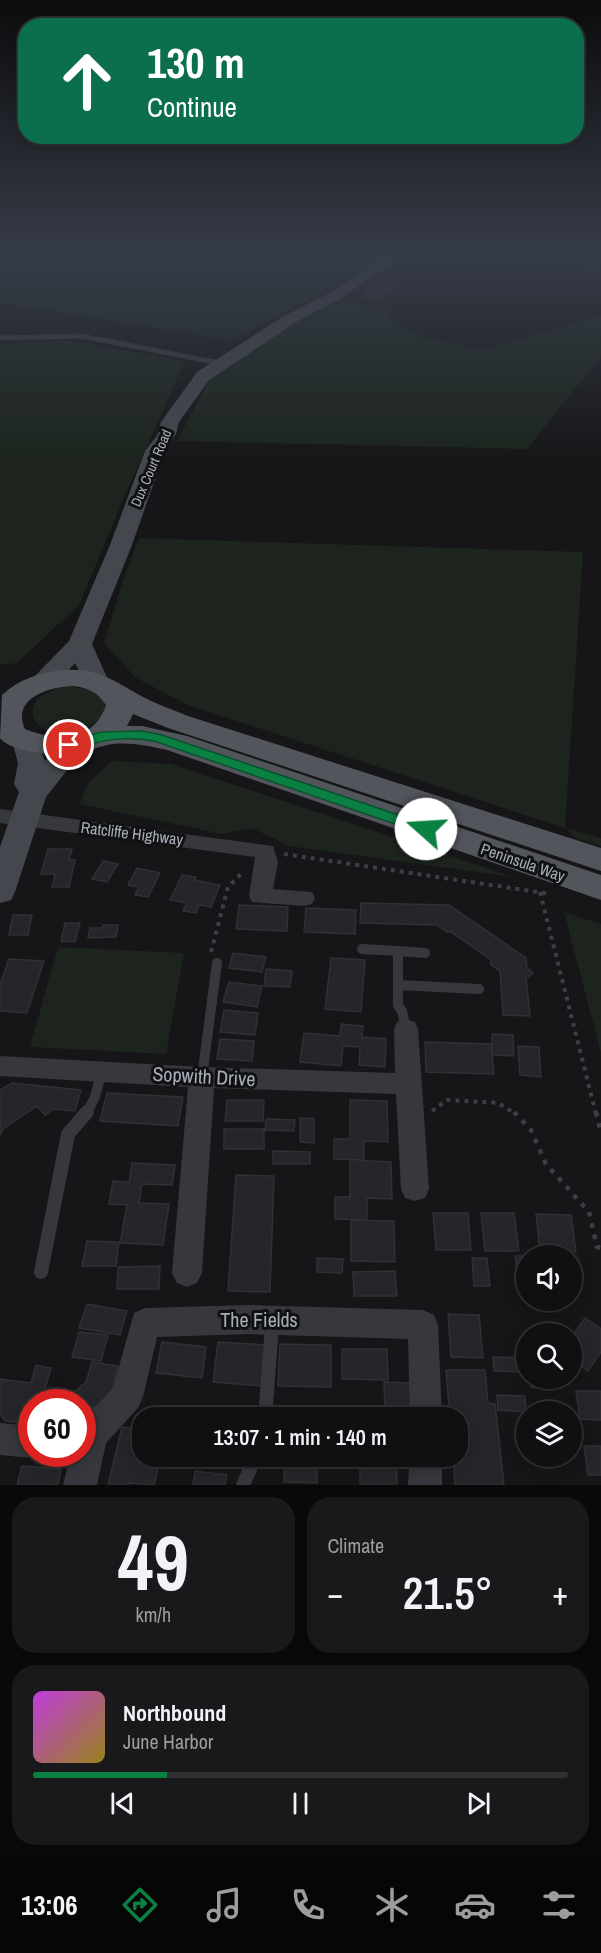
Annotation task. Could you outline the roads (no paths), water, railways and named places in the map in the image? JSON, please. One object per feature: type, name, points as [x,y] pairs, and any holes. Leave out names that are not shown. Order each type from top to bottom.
[{"type":"main road","points":[[65,678],[103,686],[121,705],[119,715],[113,725],[94,738],[69,745],[50,746],[13,736],[5,718],[8,707],[22,690],[65,678]]},
{"type":"main road","name":"Peninsula Way","points":[[103,686],[133,703],[178,722],[601,860]]},
{"type":"main road","name":"Peninsula Way","points":[[94,738],[142,735],[176,743],[601,888]]},
{"type":"street","name":"Dux Court Road","points":[[22,690],[80,644],[121,545],[155,451],[167,434],[170,422],[192,390],[203,376],[220,363],[280,324]]},
{"type":"street","points":[[80,644],[103,686]]},
{"type":"street","points":[[0,892],[18,809],[28,784],[32,763],[13,736]]},
{"type":"street","points":[[18,809],[39,788],[60,760],[94,738]]},
{"type":"street","name":"Ratcliffe Highway","points":[[18,809],[265,851],[267,862],[260,896],[304,898]]},
{"type":"street","points":[[405,1029],[415,1189]]},
{"type":"street","name":"Sopwith Drive","points":[[0,1066],[202,1077],[408,1084]]},
{"type":"street","points":[[187,1273],[202,1077]]},
{"type":"street","name":"The Fields","points":[[96,1431],[127,1396],[145,1323],[184,1319],[273,1319],[423,1325],[426,1407]]},
{"type":"street","points":[[0,1439],[18,1441]]},
{"type":"street","name":"The Fields","points":[[80,1485],[82,1467]]},
{"type":"street","points":[[425,1485],[426,1467]]},
{"type":"lane","points":[[0,338],[81,336],[220,363]]},
{"type":"lane","points":[[362,950],[425,953]]},
{"type":"lane","points":[[398,951],[398,1005],[402,1011],[405,1029]]},
{"type":"lane","points":[[202,1077],[217,963]]},
{"type":"lane","points":[[398,985],[479,989]]},
{"type":"lane","points":[[41,1272],[68,1134],[86,1114],[95,1097],[102,1071]]},
{"type":"lane","points":[[266,1407],[273,1319]]},
{"type":"lane","points":[[243,1485],[251,1467]]}]
